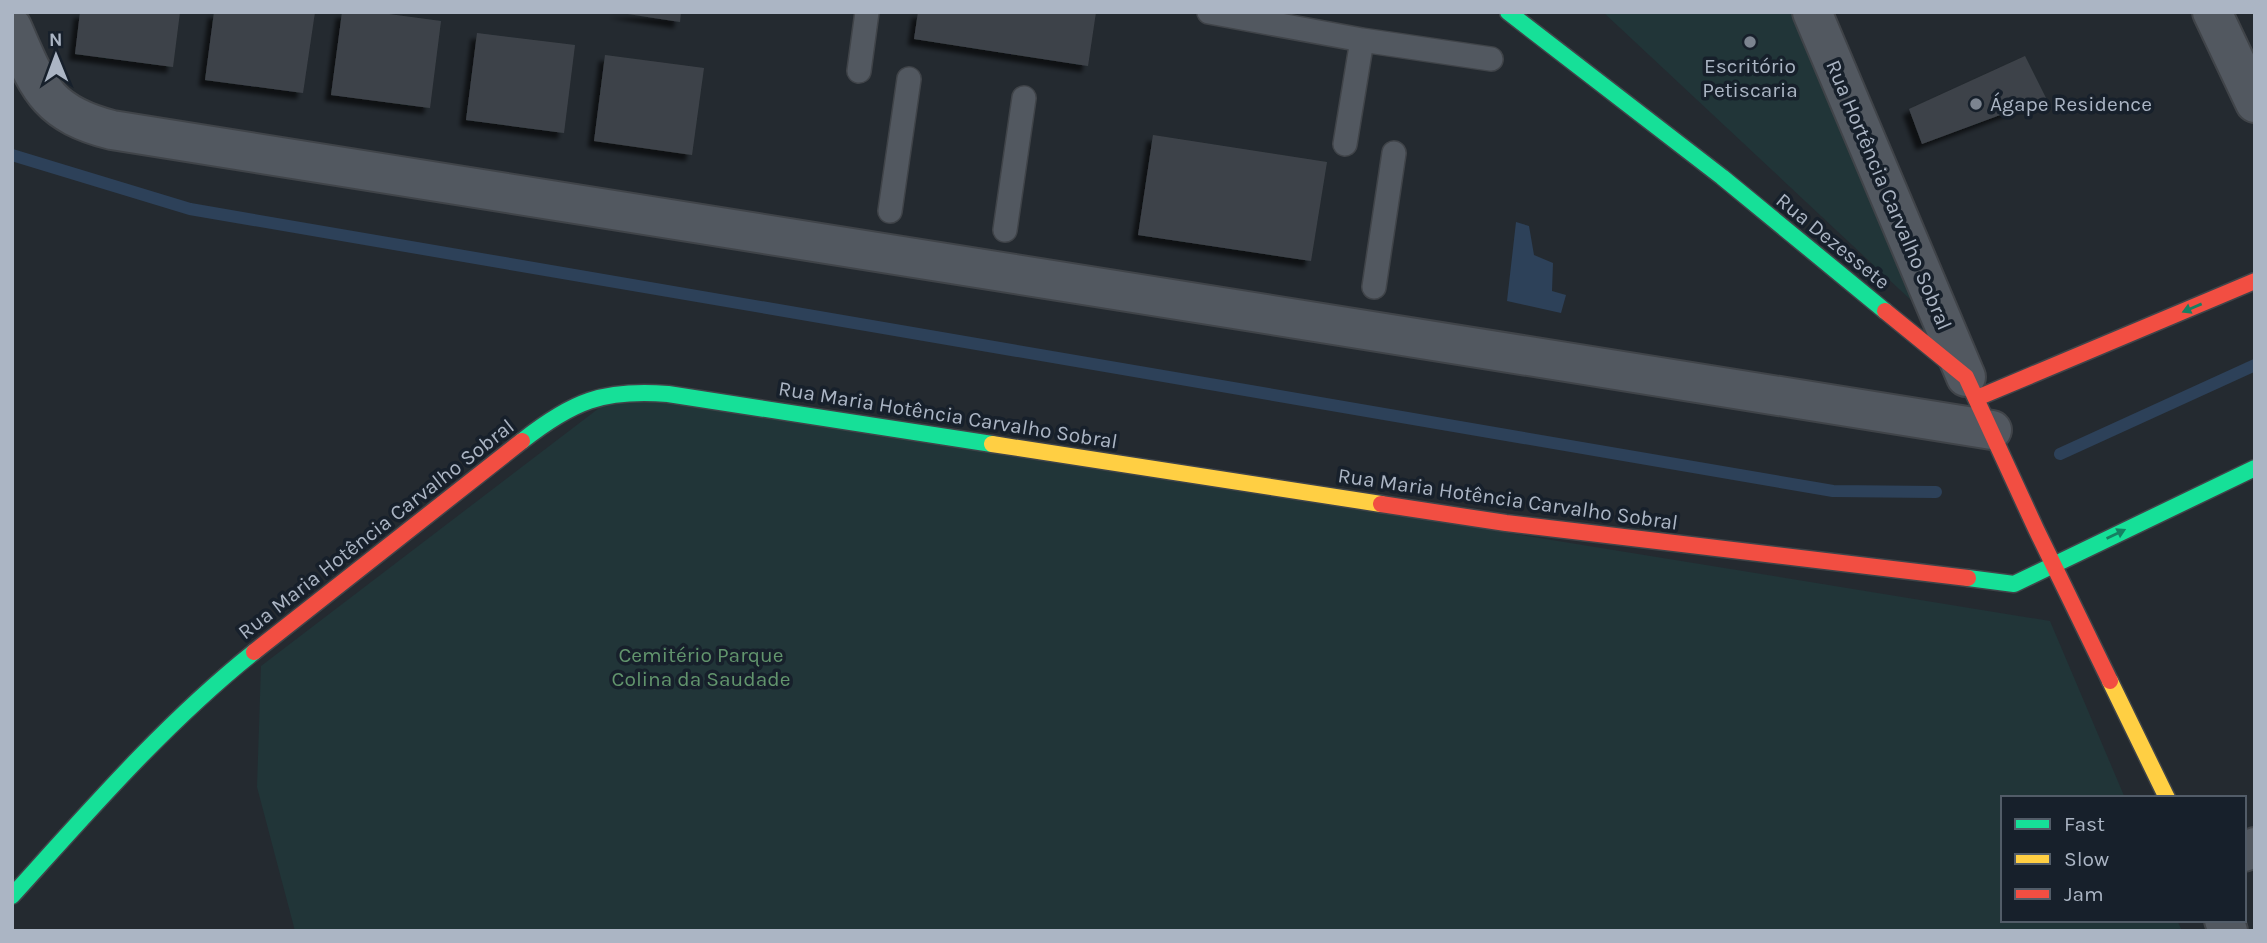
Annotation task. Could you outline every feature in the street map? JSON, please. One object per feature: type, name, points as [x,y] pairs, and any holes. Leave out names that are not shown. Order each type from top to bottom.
[{"type":"street","name":"Rua Dezessete","points":[[1508,12],[1722,177],[1978,402],[2054,564]]},
{"type":"street","name":"Rua Hortência Carvalho Sobral","points":[[1812,12],[1978,402]]},
{"type":"street","points":[[2213,12],[2255,103]]},
{"type":"street","points":[[12,27],[42,90],[60,109],[83,122],[113,130],[1978,402],[2255,281]]},
{"type":"street","name":"Rua Maria Hotência Carvalho Sobral","points":[[12,896],[91,808],[218,681],[551,418],[592,397],[615,391],[668,394],[1506,523],[2014,584],[2255,468]]},
{"type":"street","points":[[2054,564],[2166,796]]},
{"type":"lane","points":[[859,71],[867,12]]},
{"type":"lane","points":[[1209,12],[1362,40],[1491,58]]},
{"type":"lane","points":[[1345,144],[1362,40]]},
{"type":"lane","points":[[890,211],[909,79]]},
{"type":"lane","points":[[1005,230],[1024,98]]},
{"type":"lane","points":[[1374,287],[1394,153]]},
{"type":"green space","points":[[1603,12],[1800,12],[1929,317]]},
{"type":"green space","name":"Cemitério Parque Colina da Saudade","points":[[624,389],[2050,621],[2124,796],[2001,796],[2001,922],[2178,922],[2182,931],[295,931],[257,787],[261,666]]},
{"type":"water","points":[[1516,222],[1529,226],[1534,255],[1553,263],[1552,291],[1566,295],[1561,313],[1507,301]]},
{"type":"building","points":[[80,12],[180,12],[173,67],[75,54]]},
{"type":"building","points":[[214,12],[315,12],[303,93],[205,80]]},
{"type":"building","points":[[342,12],[374,12],[441,21],[430,108],[331,95]]},
{"type":"building","points":[[615,12],[681,12],[680,22]]},
{"type":"building","points":[[918,12],[1096,12],[1088,66],[914,39]]},
{"type":"building","points":[[477,33],[575,45],[564,133],[466,120]]},
{"type":"building","points":[[605,55],[704,68],[692,155],[594,141]]},
{"type":"building","name":"Ágape Residence","points":[[2025,56],[2046,98],[1922,144],[1909,109]]},
{"type":"building","points":[[1153,135],[1327,162],[1311,261],[1138,235]]},
{"type":"waterway","points":[[12,155],[190,209],[1833,491],[1936,492]]},
{"type":"waterway","points":[[2060,454],[2255,365]]},
{"type":"traffic: fast","points":[[1508,12],[1722,177],[1885,311]]},
{"type":"traffic: fast","points":[[522,441],[573,407],[607,396],[645,393],[668,394],[992,444]]},
{"type":"traffic: fast","points":[[1968,578],[2014,584],[2255,468]]},
{"type":"traffic: fast","points":[[12,896],[158,738],[254,652]]},
{"type":"traffic: slow","points":[[992,444],[1381,504]]},
{"type":"traffic: slow","points":[[2110,681],[2166,796]]},
{"type":"traffic: jam","points":[[1977,398],[2255,281]]},
{"type":"traffic: jam","points":[[1885,311],[1966,377],[2110,681]]},
{"type":"traffic: jam","points":[[254,652],[522,441]]},
{"type":"traffic: jam","points":[[1381,504],[1506,523],[1968,578]]},
{"type":"place","name":"Escritório Petiscaria","points":[[1750,42]]},
{"type":"place","name":"Ágape Residence","points":[[1976,104]]}]
